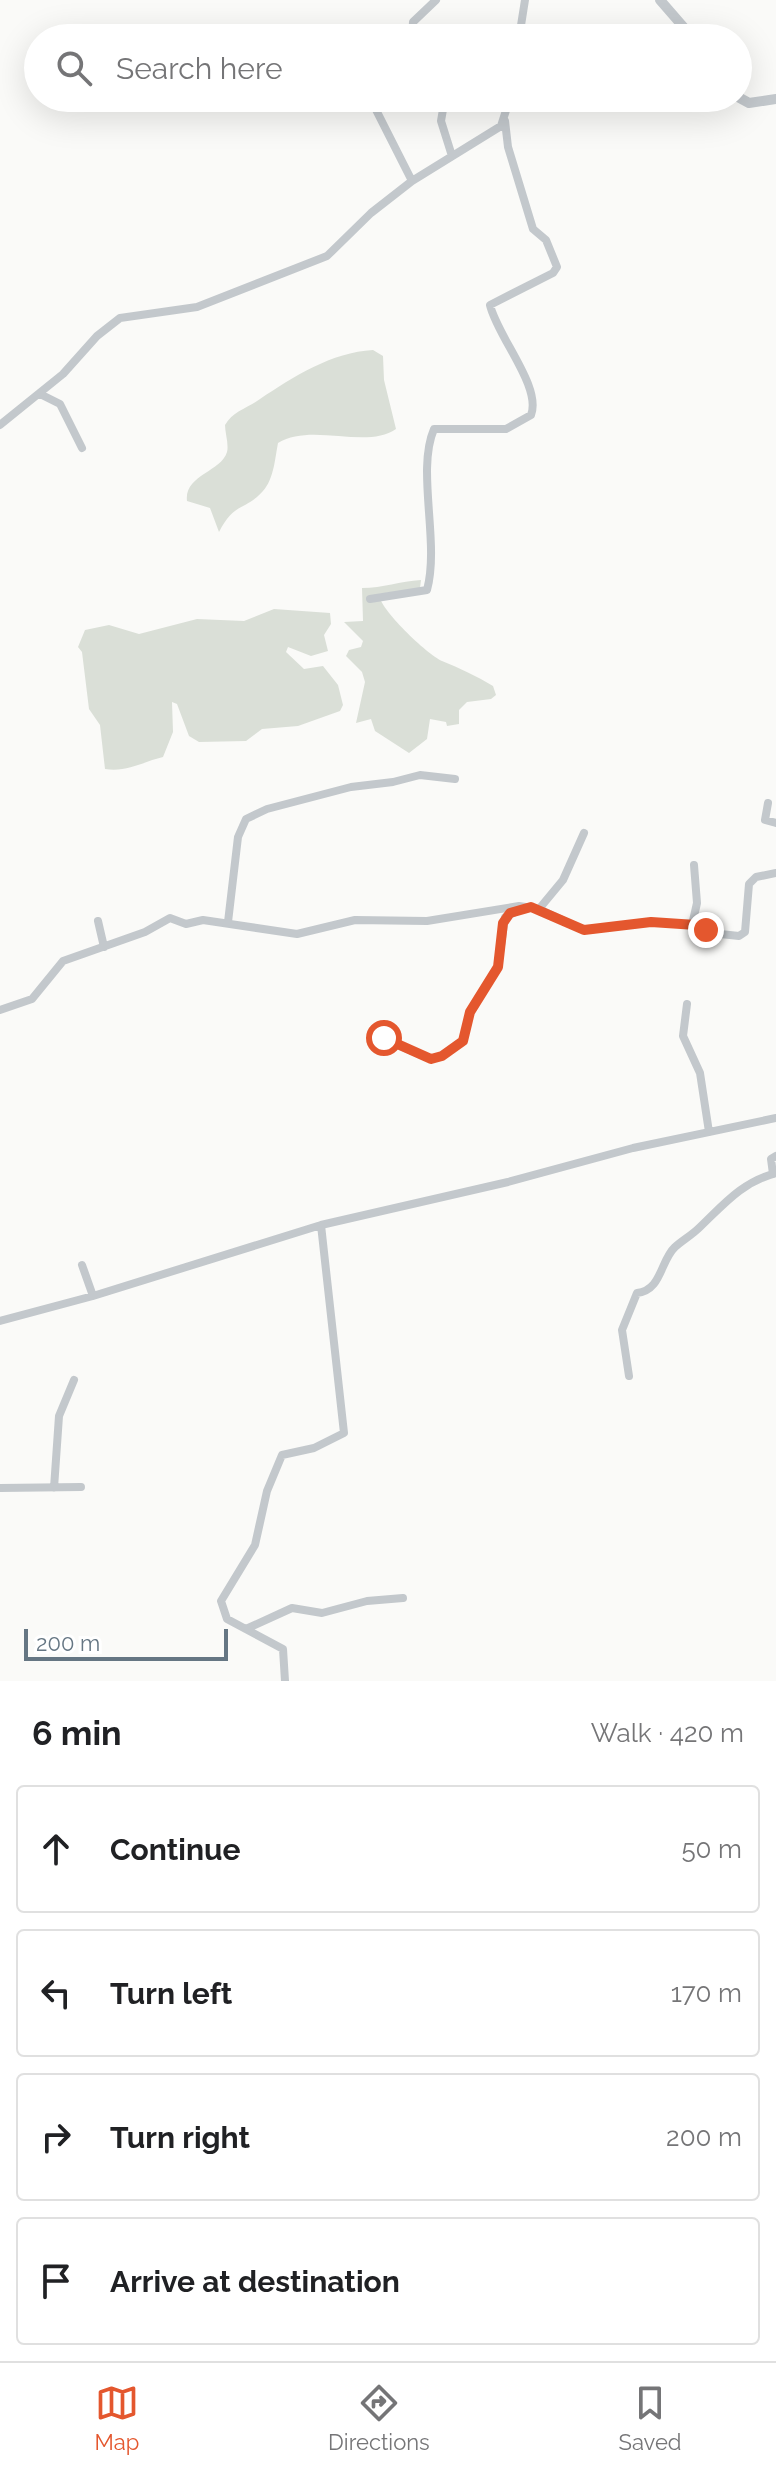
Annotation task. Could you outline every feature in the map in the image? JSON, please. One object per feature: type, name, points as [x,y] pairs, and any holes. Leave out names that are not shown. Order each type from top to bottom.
[{"type":"street","points":[[413,24],[436,0]]},
{"type":"street","points":[[521,24],[525,0]]},
{"type":"street","points":[[660,0],[681,24]]},
{"type":"street","points":[[752,103],[776,99]]},
{"type":"street","points":[[377,112],[412,181]]},
{"type":"street","points":[[443,112],[441,121],[452,156]]},
{"type":"street","points":[[370,599],[427,590],[432,526],[427,452],[434,429],[506,429],[531,415],[534,408],[533,393],[497,329],[490,305],[553,273],[557,267],[546,240],[533,229],[512,162],[505,121],[507,112]]},
{"type":"street","points":[[0,425],[40,394],[120,318],[197,307],[327,256],[371,213],[412,181],[505,121]]},
{"type":"street","points":[[40,394],[60,404],[71,432],[82,448]]},
{"type":"street","points":[[0,415],[10,417]]},
{"type":"street","points":[[228,922],[238,837],[246,819],[267,809],[351,787],[420,775],[455,779]]},
{"type":"street","points":[[768,803],[765,820],[776,823]]},
{"type":"street","points":[[385,1032],[386,1040],[431,1059],[442,1056],[463,1041],[470,1012],[498,967],[505,917],[535,908],[563,880],[584,833]]},
{"type":"street","points":[[692,925],[697,903],[694,865]]},
{"type":"street","points":[[0,1010],[32,999],[63,961],[145,932],[164,919],[186,924],[201,920],[228,922],[297,934],[355,920],[427,921],[535,908],[584,930],[634,922],[692,925],[721,935],[743,935],[749,884],[756,877],[776,873]]},
{"type":"street","points":[[98,921],[104,947]]},
{"type":"street","points":[[687,1004],[683,1036],[700,1073],[709,1132]]},
{"type":"street","points":[[0,1321],[93,1296],[321,1225],[776,1118]]},
{"type":"street","points":[[629,1376],[622,1330],[637,1293],[650,1288],[672,1251],[702,1226],[718,1205],[745,1186],[774,1173],[770,1162],[776,1156]]},
{"type":"street","points":[[285,1681],[283,1649],[227,1619],[221,1601],[255,1545],[261,1514],[278,1463],[288,1451],[314,1448],[344,1433],[321,1225]]},
{"type":"street","points":[[82,1265],[93,1296]]},
{"type":"street","points":[[54,1488],[59,1416],[74,1380]]},
{"type":"street","points":[[0,1488],[81,1487]]},
{"type":"street","points":[[246,1629],[292,1608],[324,1613],[367,1601],[403,1598]]},
{"type":"shaded area","points":[[373,350],[383,356],[384,380],[396,429],[370,437],[307,435],[278,443],[267,486],[256,498],[230,515],[219,532],[210,508],[187,501],[191,485],[218,464],[227,452],[225,425],[232,416],[314,367],[343,355]]},
{"type":"shaded area","points":[[421,580],[420,588],[379,594],[381,601],[395,620],[426,650],[493,686],[496,695],[491,699],[467,702],[459,710],[459,724],[447,726],[446,722],[430,719],[427,739],[409,753],[375,731],[371,719],[356,723],[365,682],[362,672],[346,656],[349,650],[361,647],[363,641],[344,622],[363,621],[362,588]]},
{"type":"shaded area","points":[[274,609],[330,613],[331,624],[324,635],[328,651],[311,656],[288,647],[286,652],[304,669],[323,666],[338,685],[343,705],[340,711],[298,726],[262,729],[246,741],[199,742],[189,736],[177,704],[172,702],[173,732],[163,757],[128,768],[105,769],[100,725],[89,709],[82,652],[78,647],[85,630],[109,625],[139,634],[197,619],[244,621]]},
{"type":"route","points":[[384,1038],[418,1056],[431,1059],[442,1056],[463,1041],[470,1012],[498,967],[503,923],[507,914],[531,907],[584,930],[634,922],[696,925],[706,930]]}]
